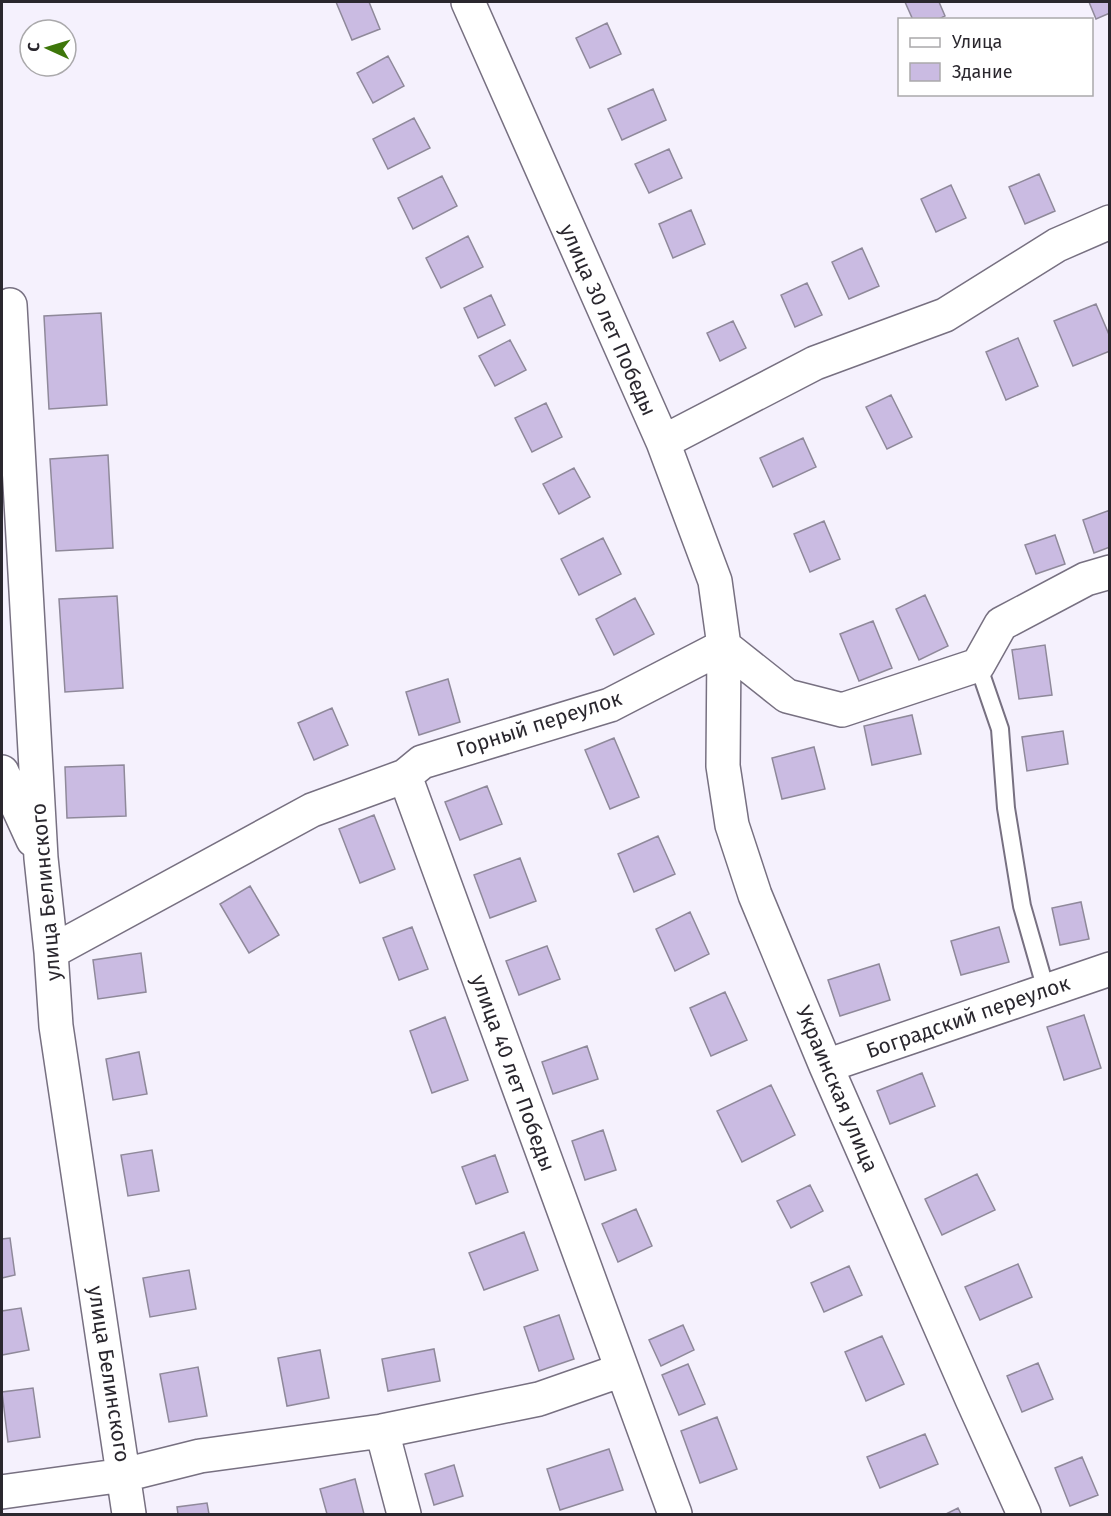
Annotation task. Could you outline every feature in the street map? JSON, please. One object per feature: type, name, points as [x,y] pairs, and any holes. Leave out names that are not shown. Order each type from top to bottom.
[{"type":"street","name":"улица 30 лет Победы","points":[[468,2],[663,442],[715,581],[724,646]]},
{"type":"street","points":[[663,442],[815,363],[945,315],[1057,245],[1110,222]]},
{"type":"street","name":"улица Белинского","points":[[10,305],[41,858],[56,1026],[129,1515]]},
{"type":"street","points":[[724,646],[787,696],[842,710],[978,665],[1001,624],[1086,579],[1110,572]]},
{"type":"street","name":"Горный переулок","points":[[51,952],[312,810],[405,776],[422,762],[610,705],[724,646]]},
{"type":"street","name":"Украинская улица","points":[[724,646],[723,766],[732,825],[755,895],[826,1066],[1024,1515]]},
{"type":"street","points":[[2,772],[41,858]]},
{"type":"street","name":"улица 40 лет Победы","points":[[405,776],[675,1515]]},
{"type":"street","name":"Боградский переулок","points":[[826,1066],[1110,969]]},
{"type":"street","points":[[404,1515],[382,1431],[540,1399],[622,1370]]},
{"type":"street","name":"улица Белинского","points":[[2,1492],[124,1474],[200,1456],[382,1431]]},
{"type":"lane","points":[[978,665],[1000,729],[1006,808],[1022,906],[1047,990]]},
{"type":"building","points":[[336,2],[369,2],[380,29],[352,40]]},
{"type":"building","points":[[905,2],[939,2],[945,16],[941,18],[912,18]]},
{"type":"building","points":[[1089,2],[1110,2],[1110,13],[1096,19]]},
{"type":"building","points":[[607,23],[621,54],[590,68],[576,38]]},
{"type":"building","points":[[388,56],[404,86],[373,103],[357,73]]},
{"type":"building","points":[[653,89],[666,120],[622,140],[608,109]]},
{"type":"building","points":[[414,118],[430,148],[388,169],[373,139]]},
{"type":"building","points":[[669,149],[682,178],[649,193],[635,164]]},
{"type":"building","points":[[1039,174],[1055,211],[1025,224],[1009,187]]},
{"type":"building","points":[[442,176],[457,206],[413,229],[398,198]]},
{"type":"building","points":[[951,185],[966,218],[936,232],[921,199]]},
{"type":"building","points":[[691,210],[705,244],[673,258],[659,224]]},
{"type":"building","points":[[468,236],[483,267],[441,288],[426,258]]},
{"type":"building","points":[[862,248],[879,286],[849,299],[832,262]]},
{"type":"building","points":[[807,283],[822,315],[795,327],[781,295]]},
{"type":"building","points":[[491,295],[505,325],[478,338],[464,308]]},
{"type":"building","points":[[1096,304],[1110,337],[1110,351],[1073,366],[1054,321]]},
{"type":"building","points":[[101,313],[107,405],[49,409],[44,316]]},
{"type":"building","points":[[733,321],[746,348],[720,361],[707,333]]},
{"type":"building","points":[[1018,338],[1038,386],[1006,400],[986,352]]},
{"type":"building","points":[[510,340],[526,370],[495,386],[479,356]]},
{"type":"building","points":[[891,395],[912,437],[887,449],[866,407]]},
{"type":"building","points":[[546,403],[562,437],[532,452],[515,418]]},
{"type":"building","points":[[803,438],[816,467],[773,487],[760,458]]},
{"type":"building","points":[[108,455],[113,548],[56,551],[50,459]]},
{"type":"building","points":[[574,468],[590,497],[559,514],[543,484]]},
{"type":"building","points":[[1110,510],[1110,547],[1094,553],[1083,520]]},
{"type":"building","points":[[824,521],[840,559],[810,572],[794,534]]},
{"type":"building","points":[[1055,535],[1065,564],[1036,574],[1025,545]]},
{"type":"building","points":[[603,538],[621,574],[579,595],[561,559]]},
{"type":"building","points":[[925,595],[948,646],[919,660],[896,609]]},
{"type":"building","points":[[117,596],[123,688],[65,692],[59,599]]},
{"type":"building","points":[[635,598],[654,634],[614,655],[596,619]]},
{"type":"building","points":[[873,621],[892,668],[859,681],[840,634]]},
{"type":"building","points":[[1045,645],[1052,695],[1019,699],[1012,650]]},
{"type":"building","points":[[448,679],[460,722],[419,735],[406,692]]},
{"type":"building","points":[[332,708],[348,745],[314,760],[298,723]]},
{"type":"building","points":[[912,715],[921,754],[872,765],[864,726]]},
{"type":"building","points":[[1063,731],[1068,764],[1027,771],[1022,737]]},
{"type":"building","points":[[614,738],[639,797],[610,809],[585,750]]},
{"type":"building","points":[[814,747],[825,789],[782,799],[772,758]]},
{"type":"building","points":[[124,765],[126,816],[67,818],[65,767]]},
{"type":"building","points":[[487,786],[502,824],[460,840],[445,802]]},
{"type":"building","points":[[374,815],[395,869],[360,883],[339,829]]},
{"type":"building","points":[[658,836],[675,874],[634,892],[618,854]]},
{"type":"building","points":[[520,858],[536,901],[490,918],[474,875]]},
{"type":"building","points":[[250,886],[279,935],[249,953],[220,904]]},
{"type":"building","points":[[1081,902],[1089,939],[1060,945],[1052,908]]},
{"type":"building","points":[[690,912],[709,954],[675,971],[656,929]]},
{"type":"building","points":[[412,927],[428,969],[399,980],[383,938]]},
{"type":"building","points":[[999,927],[1009,962],[961,975],[951,941]]},
{"type":"building","points":[[547,946],[560,979],[519,995],[506,961]]},
{"type":"building","points":[[141,953],[146,992],[98,999],[93,960]]},
{"type":"building","points":[[879,964],[890,1000],[840,1016],[828,980]]},
{"type":"building","points":[[725,992],[747,1040],[711,1056],[690,1008]]},
{"type":"building","points":[[1084,1015],[1101,1068],[1064,1080],[1047,1027]]},
{"type":"building","points":[[445,1017],[468,1080],[432,1093],[410,1031]]},
{"type":"building","points":[[587,1046],[598,1079],[553,1094],[542,1062]]},
{"type":"building","points":[[139,1052],[147,1094],[113,1100],[106,1059]]},
{"type":"building","points":[[922,1073],[935,1106],[890,1124],[877,1091]]},
{"type":"building","points":[[771,1085],[795,1135],[742,1162],[717,1111]]},
{"type":"building","points":[[603,1130],[616,1170],[585,1180],[572,1141]]},
{"type":"building","points":[[152,1150],[159,1191],[128,1196],[121,1155]]},
{"type":"building","points":[[495,1155],[508,1192],[476,1204],[462,1167]]},
{"type":"building","points":[[977,1174],[995,1210],[942,1235],[925,1199]]},
{"type":"building","points":[[810,1185],[823,1211],[791,1228],[777,1201]]},
{"type":"building","points":[[636,1209],[652,1246],[618,1262],[602,1224]]},
{"type":"building","points":[[524,1232],[538,1270],[484,1290],[469,1253]]},
{"type":"building","points":[[10,1238],[15,1275],[2,1278],[2,1239]]},
{"type":"building","points":[[1018,1264],[1032,1297],[980,1320],[965,1287]]},
{"type":"building","points":[[849,1266],[862,1295],[824,1312],[811,1283]]},
{"type":"building","points":[[189,1270],[196,1309],[150,1317],[143,1278]]},
{"type":"building","points":[[21,1308],[29,1350],[2,1355],[2,1311]]},
{"type":"building","points":[[559,1315],[574,1359],[539,1371],[524,1327]]},
{"type":"building","points":[[683,1325],[694,1350],[661,1366],[649,1340]]},
{"type":"building","points":[[882,1336],[904,1384],[866,1401],[845,1352]]},
{"type":"building","points":[[434,1349],[440,1381],[388,1391],[382,1359]]},
{"type":"building","points":[[320,1350],[329,1398],[287,1406],[278,1358]]},
{"type":"building","points":[[1038,1363],[1053,1399],[1022,1412],[1007,1376]]},
{"type":"building","points":[[688,1364],[705,1404],[679,1415],[662,1375]]},
{"type":"building","points":[[198,1367],[207,1416],[169,1422],[160,1374]]},
{"type":"building","points":[[33,1388],[40,1437],[8,1442],[2,1392]]},
{"type":"building","points":[[717,1417],[737,1469],[700,1483],[681,1431]]},
{"type":"building","points":[[925,1434],[938,1464],[880,1488],[867,1457]]},
{"type":"building","points":[[609,1449],[623,1490],[560,1510],[547,1469]]},
{"type":"building","points":[[1082,1457],[1098,1495],[1070,1506],[1055,1468]]},
{"type":"building","points":[[454,1465],[463,1496],[434,1505],[425,1474]]},
{"type":"building","points":[[355,1479],[364,1514],[327,1514],[320,1489]]},
{"type":"building","points":[[207,1503],[209,1514],[178,1514],[177,1507]]},
{"type":"building","points":[[958,1508],[961,1514],[946,1514]]}]
